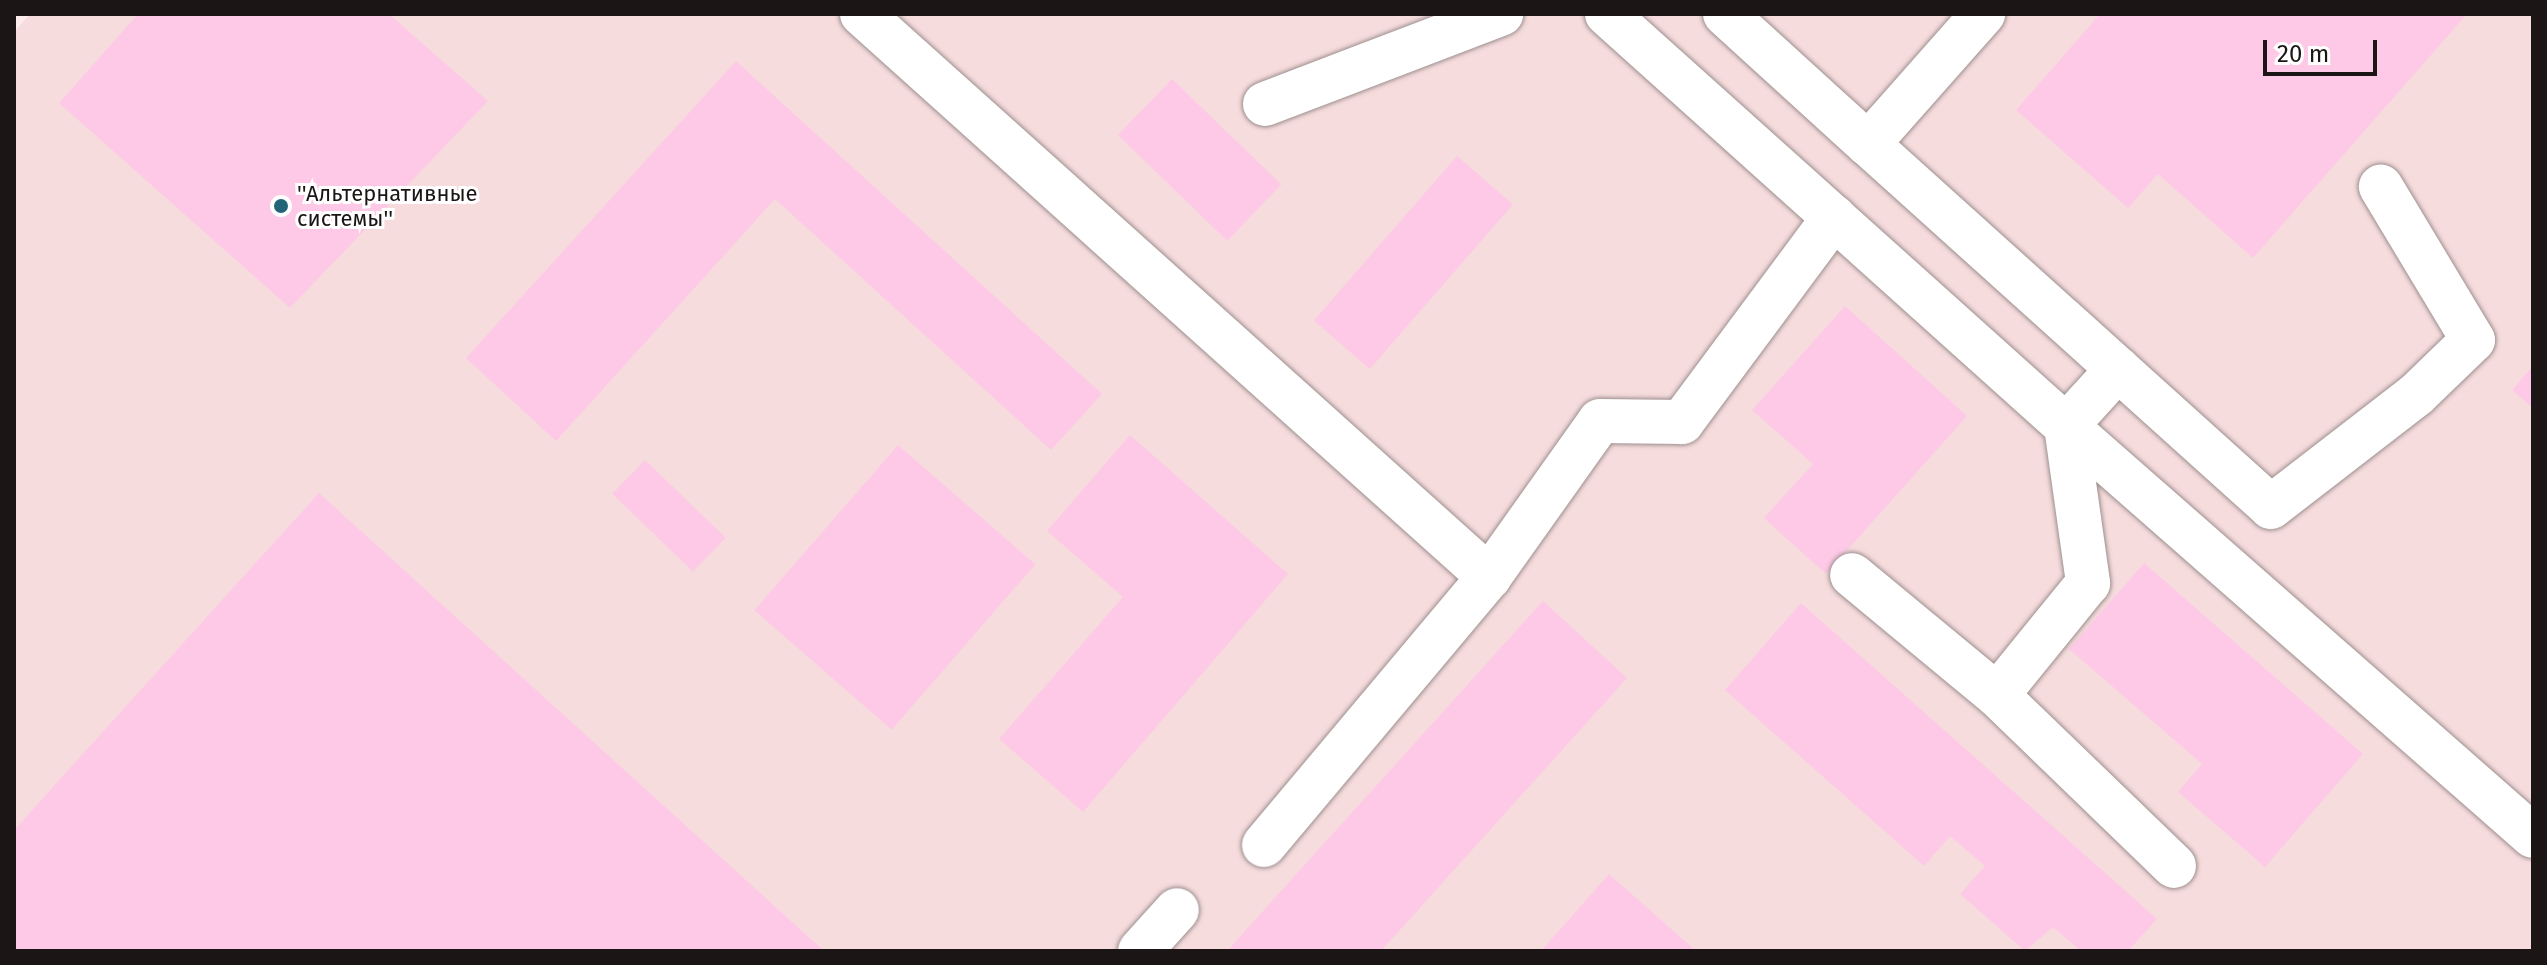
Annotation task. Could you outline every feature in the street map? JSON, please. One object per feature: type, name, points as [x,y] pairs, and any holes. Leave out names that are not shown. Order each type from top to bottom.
[{"type":"lane","points":[[862,14],[1489,577]]},
{"type":"lane","points":[[1265,104],[1501,14]]},
{"type":"lane","points":[[1607,14],[2066,426],[2533,836]]},
{"type":"lane","points":[[1725,14],[2271,507],[2416,395],[2473,340],[2381,187]]},
{"type":"lane","points":[[1868,144],[1983,14]]},
{"type":"lane","points":[[1264,845],[1489,577],[1600,421],[1682,422],[1834,217]]},
{"type":"lane","points":[[2066,426],[2118,369]]},
{"type":"lane","points":[[1997,695],[2088,583],[2066,426]]},
{"type":"lane","points":[[1852,575],[1997,695],[2174,866]]},
{"type":"lane","points":[[1140,951],[1177,910]]},
{"type":"shaded area","points":[[30,14],[2533,14],[2533,951],[14,951],[14,32]]},
{"type":"building","name":"''Альтернативные системы''","points":[[138,14],[389,14],[488,101],[290,308],[59,103]]},
{"type":"building","points":[[2100,14],[2467,14],[2253,258],[2158,174],[2128,208],[2016,110]]},
{"type":"building","points":[[736,61],[1102,394],[1051,450],[775,199],[556,441],[466,358]]},
{"type":"building","points":[[1172,79],[1281,185],[1227,241],[1118,135]]},
{"type":"building","points":[[1457,156],[1513,205],[1370,369],[1314,321]]},
{"type":"building","points":[[1845,306],[1967,416],[1826,574],[1764,518],[1813,464],[1752,410]]},
{"type":"building","points":[[2533,366],[2533,408],[2512,390]]},
{"type":"building","points":[[1130,435],[1288,574],[1083,812],[999,739],[1123,597],[1047,531]]},
{"type":"building","points":[[898,445],[1035,564],[892,730],[754,610]]},
{"type":"building","points":[[645,460],[726,538],[693,572],[612,494]]},
{"type":"building","points":[[319,493],[824,951],[14,951],[14,830]]},
{"type":"building","points":[[2144,563],[2363,754],[2265,867],[2178,792],[2202,764],[2069,649]]},
{"type":"building","points":[[1543,601],[1627,678],[1381,951],[1227,951]]},
{"type":"building","points":[[1801,603],[2157,919],[2128,951],[2081,951],[2053,927],[2025,951],[1960,894],[1985,866],[1950,836],[1924,866],[1725,690]]},
{"type":"building","points":[[1609,874],[1696,951],[1541,951]]},
{"type":"place","name":"''Альтернативные системы''","points":[[281,206]]}]
